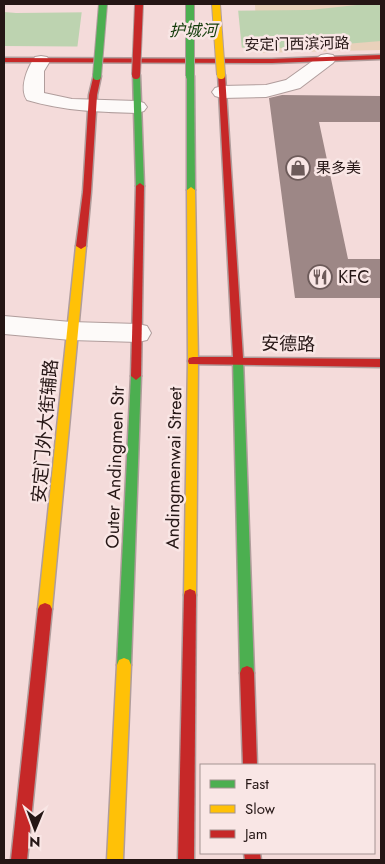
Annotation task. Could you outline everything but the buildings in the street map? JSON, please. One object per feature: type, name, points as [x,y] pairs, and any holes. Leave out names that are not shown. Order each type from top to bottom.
[{"type":"street","name":"安定门外大街辅路","points":[[19,860],[64,428],[70,331],[86,192],[92,106],[97,76],[103,4]]},
{"type":"street","name":"Outer Andingmen Str","points":[[115,860],[138,332],[140,194],[136,75],[139,4]]},
{"type":"street","name":"Andingmenwai Street","points":[[186,860],[193,361],[190,4]]},
{"type":"street","points":[[216,4],[238,361],[250,764]]},
{"type":"street","name":"安定门西滨河路","points":[[4,60],[327,59],[381,57]]},
{"type":"street","points":[[221,84],[266,91],[292,84],[327,59]]},
{"type":"street","points":[[41,60],[35,71],[34,96],[52,103],[137,107]]},
{"type":"street","points":[[4,325],[70,331],[138,332]]},
{"type":"street","name":"安德路","points":[[193,361],[381,363]]},
{"type":"shaded area","points":[[255,4],[381,4],[381,50],[257,53]]},
{"type":"water","name":"护城河","points":[[381,4],[381,41],[297,48],[4,46],[4,12],[310,10]]},
{"type":"pier","points":[[238,9],[242,50],[77,50],[82,10]]},
{"type":"traffic: fast","points":[[97,76],[103,4]]},
{"type":"traffic: fast","points":[[190,4],[190,76]]},
{"type":"traffic: fast","points":[[136,75],[140,186]]},
{"type":"traffic: fast","points":[[190,76],[191,190]]},
{"type":"traffic: fast","points":[[238,359],[247,673]]},
{"type":"traffic: fast","points":[[124,665],[136,376]]},
{"type":"traffic: slow","points":[[216,4],[221,75]]},
{"type":"traffic: slow","points":[[190,595],[193,361],[191,190]]},
{"type":"traffic: slow","points":[[45,609],[81,246]]},
{"type":"traffic: slow","points":[[115,860],[124,665]]},
{"type":"traffic: jam","points":[[136,75],[139,4]]},
{"type":"traffic: jam","points":[[4,60],[272,61],[381,57]]},
{"type":"traffic: jam","points":[[221,75],[238,359]]},
{"type":"traffic: jam","points":[[81,246],[87,192],[93,95],[97,76]]},
{"type":"traffic: jam","points":[[136,376],[140,186]]},
{"type":"traffic: jam","points":[[193,361],[381,363]]},
{"type":"traffic: jam","points":[[186,860],[190,595]]},
{"type":"traffic: jam","points":[[19,860],[45,609]]},
{"type":"traffic: jam","points":[[247,673],[250,764]]},
{"type":"traffic: jam","points":[[252,854],[253,860]]},
{"type":"place","name":"果多美","points":[[298,168]]},
{"type":"place","name":"KFC","points":[[320,277]]}]
